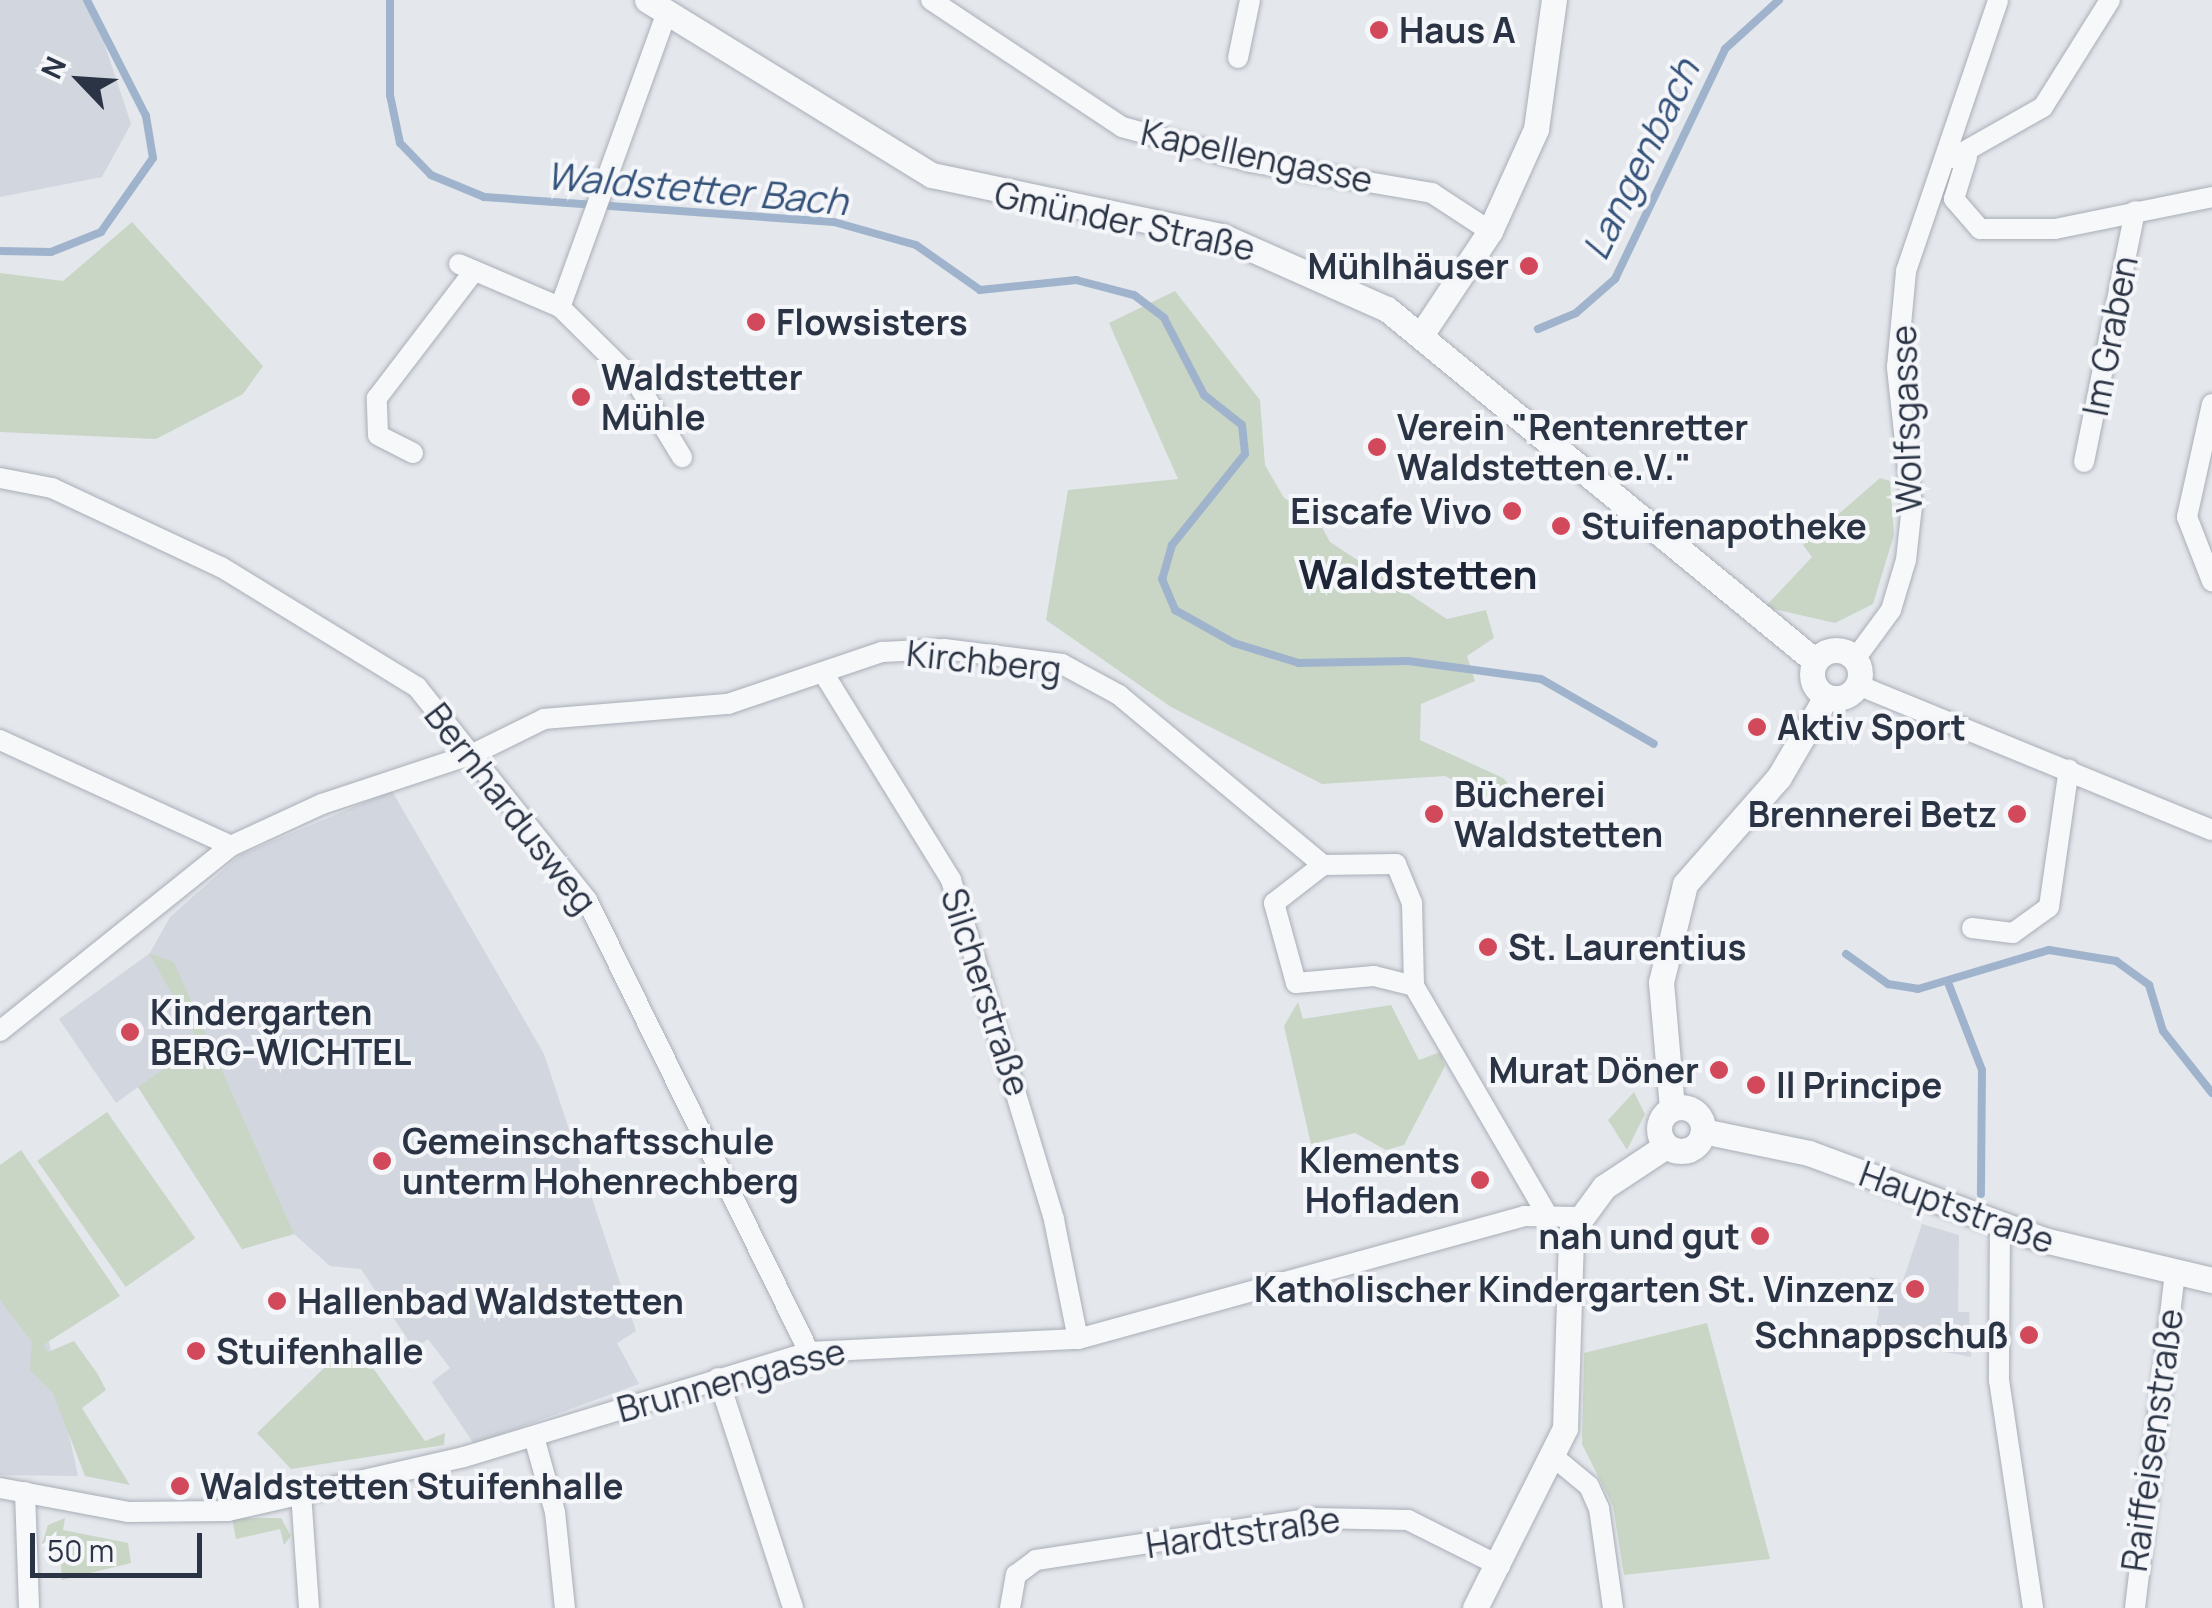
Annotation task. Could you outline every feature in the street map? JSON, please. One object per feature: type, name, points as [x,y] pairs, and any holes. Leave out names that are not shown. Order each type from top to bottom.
[{"type":"street","name":"Kapellengasse","points":[[930,0],[1122,127],[1251,162],[1432,194],[1490,231]]},
{"type":"street","points":[[1238,58],[1250,0]]},
{"type":"street","points":[[1423,332],[1490,231],[1536,129],[1554,0]]},
{"type":"street","name":"Wolfsgasse","points":[[1854,659],[1891,610],[1906,560],[1900,320],[1941,159],[1998,0]]},
{"type":"street","points":[[1941,159],[1966,156],[2060,90],[2110,0]]},
{"type":"street","points":[[560,308],[657,6]]},
{"type":"street","name":"Gmünder Straße","points":[[657,6],[932,175],[1222,236],[1286,258],[1423,332],[1815,661]]},
{"type":"street","name":"Im Graben","points":[[1966,156],[1954,199],[1980,228],[2055,229],[2212,196]]},
{"type":"street","name":"Im Graben","points":[[2084,462],[2135,210]]},
{"type":"street","points":[[413,453],[378,435],[377,398],[466,267],[560,308],[637,383],[682,457]]},
{"type":"street","points":[[2212,404],[2187,517],[2212,581]]},
{"type":"street","name":"Bernhardusweg","points":[[0,478],[52,488],[221,566],[417,688],[476,753],[587,900],[634,983],[809,1352]]},
{"type":"street","name":"Kirchberg","points":[[0,1031],[231,846],[322,804],[476,753],[544,719],[728,704],[914,649],[1062,664],[1119,695],[1323,865]]},
{"type":"street","points":[[1826,697],[1814,686],[1815,661],[1834,650],[1854,659],[1858,685]]},
{"type":"street","name":"Silcherstraße","points":[[824,674],[951,880],[1054,1220],[1078,1339]]},
{"type":"street","points":[[1666,1146],[1658,1128],[1672,1108],[1661,1038],[1668,936],[1685,884],[1804,743],[1826,697],[1858,685],[2212,830]]},
{"type":"street","points":[[0,740],[231,846]]},
{"type":"street","points":[[1972,928],[2013,933],[2048,906],[2068,769]]},
{"type":"street","points":[[1414,986],[1374,976],[1296,984],[1274,903],[1323,865],[1386,862],[1402,871],[1415,923],[1414,986],[1544,1211]]},
{"type":"street","name":"Hauptstraße","points":[[1672,1108],[1692,1109],[1704,1131],[1808,1153],[2000,1225],[2212,1280]]},
{"type":"street","points":[[1474,1608],[1555,1458],[1569,1397],[1565,1265],[1578,1217],[1666,1146],[1687,1150],[1704,1131]]},
{"type":"street","name":"Brunnengasse","points":[[0,1488],[170,1516],[301,1493],[534,1437],[809,1352],[1078,1339],[1544,1211],[1578,1217]]},
{"type":"street","points":[[2000,1225],[2000,1380],[2032,1608]]},
{"type":"street","name":"Raiffeisenstraße","points":[[2134,1608],[2175,1272]]},
{"type":"street","points":[[718,1378],[794,1608]]},
{"type":"street","points":[[534,1437],[555,1512],[565,1608]]},
{"type":"street","points":[[1555,1458],[1589,1486],[1599,1508],[1613,1608]]},
{"type":"street","points":[[25,1492],[29,1608]]},
{"type":"street","points":[[301,1493],[310,1608]]},
{"type":"street","name":"Hardtstraße","points":[[1010,1608],[1016,1574],[1036,1560],[1315,1518],[1408,1520],[1500,1566]]},
{"type":"shaded area","points":[[0,0],[90,0],[131,124],[102,177],[0,197]]},
{"type":"shaded area","name":"Gemeinschaftsschule unterm Hohenrechberg","points":[[392,791],[544,1054],[636,1331],[617,1343],[639,1384],[474,1444],[432,1382],[450,1368],[428,1339],[414,1349],[361,1269],[330,1266],[294,1234],[242,1249],[138,1087],[116,1103],[59,1019],[150,953],[170,917],[240,855]]},
{"type":"shaded area","name":"Katholischer Kindergarten St. Vinzenz","points":[[1922,1224],[1959,1235],[1958,1312],[1969,1312],[1971,1357],[1873,1339],[1879,1312],[1869,1277],[1902,1283]]},
{"type":"shaded area","points":[[0,1271],[47,1333],[78,1476],[0,1475]]},
{"type":"green space","points":[[132,222],[263,366],[243,394],[156,439],[0,432],[0,273],[63,281]]},
{"type":"green space","points":[[1175,291],[1260,400],[1265,465],[1284,498],[1315,514],[1330,542],[1447,619],[1486,610],[1494,638],[1467,656],[1475,681],[1421,704],[1420,740],[1503,778],[1523,801],[1510,808],[1445,776],[1322,784],[1171,707],[1046,620],[1068,490],[1178,479],[1109,323]]},
{"type":"green space","points":[[1880,478],[1890,481],[1894,535],[1873,604],[1835,623],[1765,607],[1812,557],[1803,545]]},
{"type":"green space","points":[[149,953],[174,962],[294,1234],[242,1249],[138,1087],[200,1044]]},
{"type":"green space","points":[[1298,1002],[1303,1019],[1391,1005],[1419,1060],[1440,1052],[1445,1066],[1404,1145],[1386,1150],[1355,1133],[1311,1144],[1284,1026]]},
{"type":"green space","points":[[1634,1092],[1645,1114],[1627,1150],[1608,1120]]},
{"type":"green space","points":[[107,1112],[195,1238],[126,1287],[37,1161]]},
{"type":"green space","points":[[21,1150],[120,1296],[43,1345],[48,1352],[74,1341],[97,1373],[106,1390],[82,1408],[130,1485],[85,1476],[53,1393],[30,1370],[32,1342],[0,1300],[0,1165]]},
{"type":"green space","points":[[1707,1323],[1770,1559],[1624,1575],[1613,1506],[1582,1444],[1584,1353]]},
{"type":"green space","points":[[353,1340],[425,1441],[445,1433],[444,1445],[291,1469],[257,1433]]},
{"type":"green space","points":[[65,1518],[63,1530],[128,1543],[131,1563],[62,1580],[59,1543],[42,1544],[48,1525]]},
{"type":"green space","points":[[232,1518],[281,1518],[291,1536],[284,1545],[280,1529],[236,1539]]},
{"type":"waterway","name":"Waldstetter Bach","points":[[0,251],[51,252],[101,232],[153,158],[146,116],[87,0]]},
{"type":"waterway","name":"Waldstetter Bach","points":[[390,0],[390,95],[400,143],[431,175],[484,197],[834,222],[916,245],[980,290],[1076,280],[1134,295],[1164,318],[1204,395],[1242,425],[1245,454],[1172,545],[1162,579],[1175,610],[1234,643],[1299,663],[1408,661],[1541,679],[1654,744]]},
{"type":"waterway","name":"Langenbach","points":[[1538,329],[1576,313],[1615,279],[1725,49],[1779,0]]},
{"type":"waterway","points":[[1846,954],[1888,984],[1918,989],[2049,950],[2116,961],[2149,985],[2163,1031],[2212,1093]]},
{"type":"waterway","points":[[1949,985],[1982,1070],[1981,1194]]},
{"type":"place","name":"Haus A","points":[[1379,30]]},
{"type":"place","name":"Mühlhäuser","points":[[1529,266]]},
{"type":"place","name":"Flowsisters","points":[[756,322]]},
{"type":"place","name":"Waldstetter Mühle","points":[[581,397]]},
{"type":"place","name":"Verein \"Rentenretter Waldstetten e.V.\"","points":[[1377,447]]},
{"type":"place","name":"Eiscafe Vivo","points":[[1512,511]]},
{"type":"place","name":"Stuifenapotheke","points":[[1561,526]]},
{"type":"place","name":"Aktiv Sport","points":[[1757,727]]},
{"type":"place","name":"Bücherei Waldstetten","points":[[1434,814]]},
{"type":"place","name":"Brennerei Betz","points":[[2017,814]]},
{"type":"place","name":"St. Laurentius","points":[[1488,947]]},
{"type":"place","name":"Kindergarten BERG-WICHTEL","points":[[130,1032]]},
{"type":"place","name":"Murat Döner","points":[[1719,1070]]},
{"type":"place","name":"Il Principe","points":[[1756,1085]]},
{"type":"place","name":"Gemeinschaftsschule unterm Hohenrechberg","points":[[382,1161]]},
{"type":"place","name":"Klements Hofladen","points":[[1480,1180]]},
{"type":"place","name":"nah und gut","points":[[1760,1236]]},
{"type":"place","name":"Katholischer Kindergarten St. Vinzenz","points":[[1915,1289]]},
{"type":"place","name":"Hallenbad Waldstetten","points":[[277,1301]]},
{"type":"place","name":"Schnappschuß","points":[[2029,1335]]},
{"type":"place","name":"Stuifenhalle","points":[[196,1351]]},
{"type":"place","name":"Waldstetten Stuifenhalle","points":[[180,1486]]},
{"type":"district","name":"Waldstetten","points":[[1418,574]]}]
